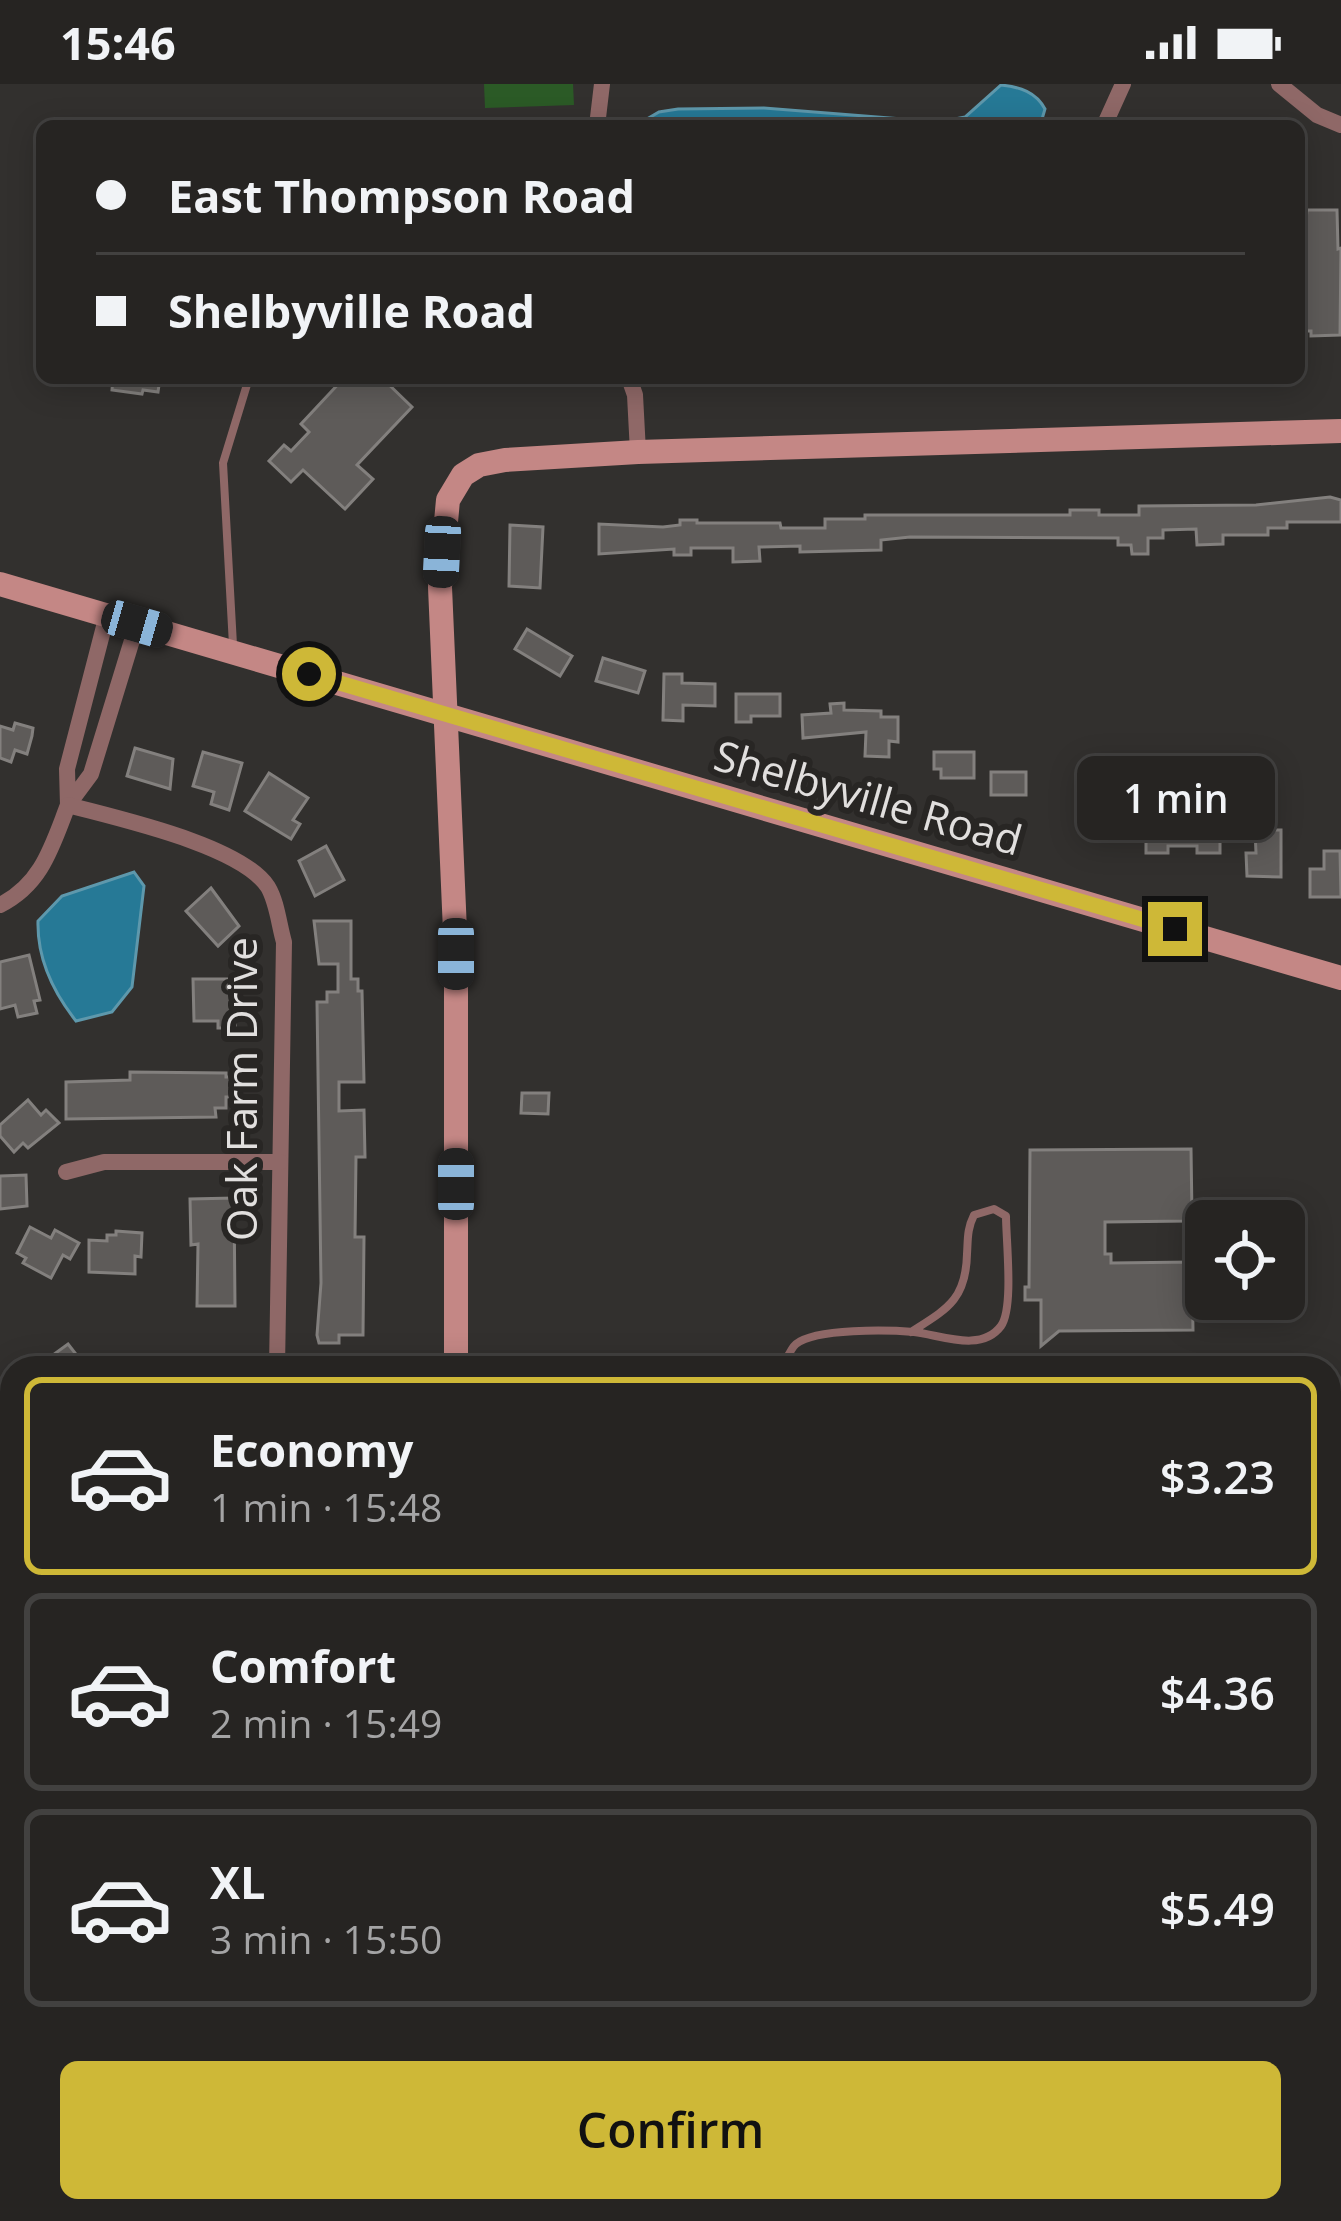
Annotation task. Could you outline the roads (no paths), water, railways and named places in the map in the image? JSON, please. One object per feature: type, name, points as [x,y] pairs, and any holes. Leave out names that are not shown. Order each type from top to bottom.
[{"type":"main road","points":[[456,1356],[456,954],[440,587],[444,517],[463,476],[479,465],[506,460],[638,452],[1341,431]]},
{"type":"main road","name":"Shelbyville Road","points":[[0,584],[1341,978]]},
{"type":"street","points":[[598,120],[602,84]]},
{"type":"street","points":[[1107,120],[1123,84]]},
{"type":"street","points":[[1279,84],[1317,115],[1341,125]]},
{"type":"street","points":[[631,384],[638,452]]},
{"type":"street","points":[[68,805],[67,769],[107,615]]},
{"type":"street","points":[[0,905],[31,885],[46,862],[68,805],[91,774],[137,624]]},
{"type":"street","name":"Oak Farm Drive","points":[[68,805],[158,829],[223,854],[267,884],[284,942],[277,1356]]},
{"type":"street","points":[[66,1172],[104,1162],[280,1162]]},
{"type":"lane","points":[[233,652],[223,463],[247,384]]},
{"type":"lane","points":[[788,1356],[794,1345],[820,1334],[911,1332],[964,1341],[987,1338],[1003,1324],[1008,1309],[1006,1216],[994,1209],[974,1215],[967,1229],[965,1284],[949,1307],[911,1332]]},
{"type":"water","points":[[1001,85],[1032,94],[1045,109],[1042,120],[950,120],[965,117]]},
{"type":"water","points":[[764,108],[915,120],[645,120],[678,109]]},
{"type":"water","points":[[134,872],[144,886],[132,987],[112,1012],[76,1021],[48,974],[38,921],[62,896]]}]
